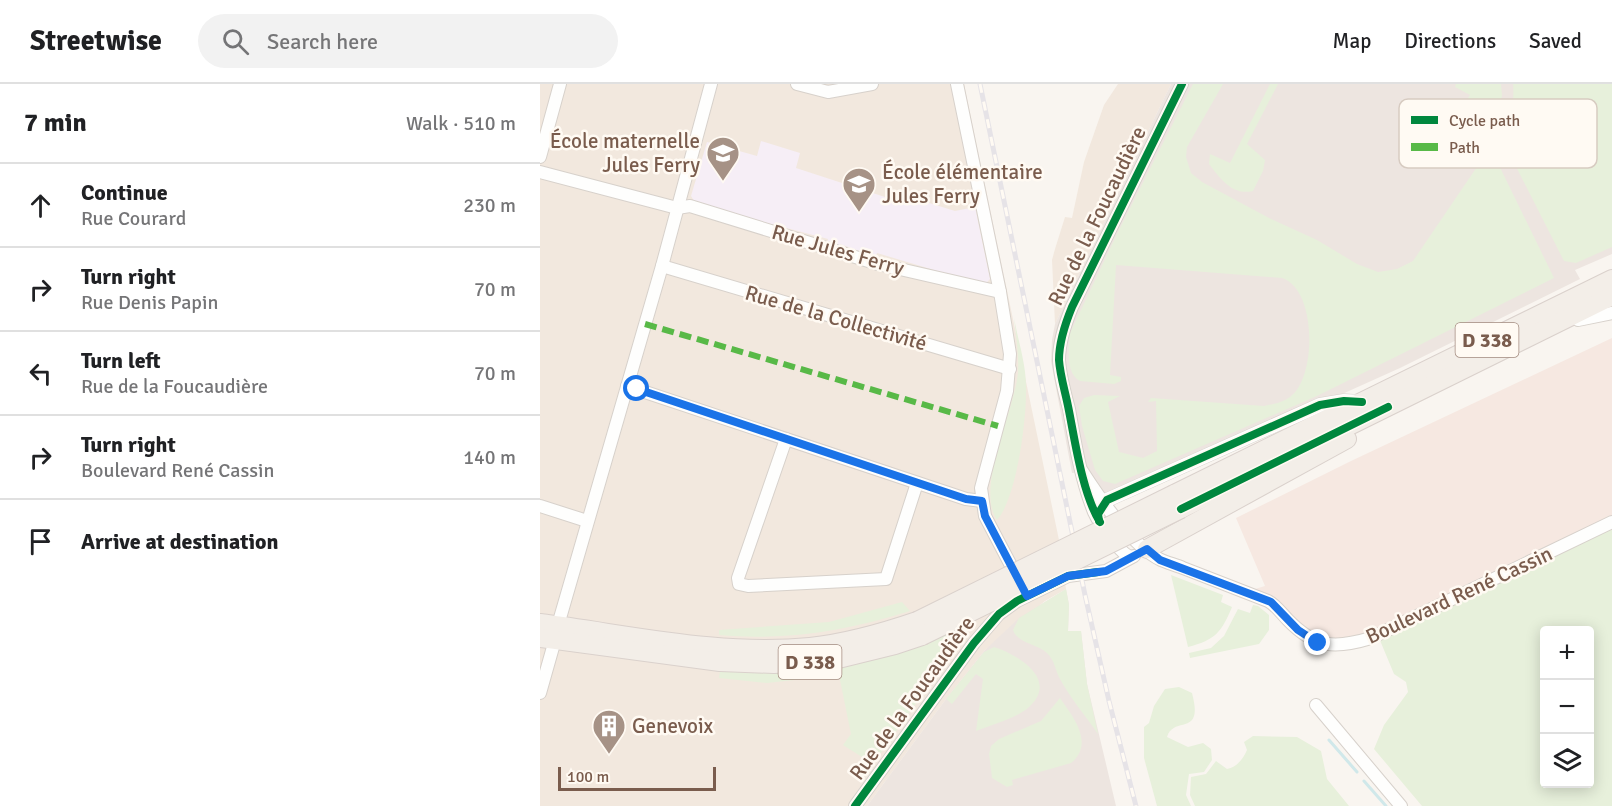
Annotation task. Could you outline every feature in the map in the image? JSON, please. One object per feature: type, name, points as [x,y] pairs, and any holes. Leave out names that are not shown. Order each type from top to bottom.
[{"type":"main road","name":"D 338","points":[[1178,502],[1362,402],[1612,279]]},
{"type":"main road","name":"D 338","points":[[548,632],[720,662],[774,664],[834,660],[896,645],[920,628],[1178,502],[1383,412],[1612,296]]},
{"type":"main road","name":"D 338","points":[[1139,553],[1344,441],[1383,412]]},
{"type":"main road","name":"D 338","points":[[548,632],[579,628],[697,644],[774,648],[833,643],[920,628]]},
{"type":"street","points":[[540,157],[560,84]]},
{"type":"street","points":[[540,693],[548,632],[593,507],[711,84]]},
{"type":"street","points":[[797,84],[828,92],[872,84]]},
{"type":"street","points":[[957,84],[1000,292],[1010,369],[998,428],[984,470],[981,488],[982,501],[985,516],[1027,596]]},
{"type":"street","name":"Rue de la Foucaudière","points":[[1139,553],[1124,555],[1093,510],[1082,471],[1059,362],[1064,325],[1182,84]]},
{"type":"street","name":"Rue Jules Ferry","points":[[540,172],[677,208],[690,206],[878,264],[1000,292]]},
{"type":"street","name":"Rue de la Collectivité","points":[[662,266],[1010,369]]},
{"type":"street","points":[[1542,330],[1595,315],[1612,313]]},
{"type":"street","points":[[627,386],[966,499],[982,501]]},
{"type":"street","name":"D 338","points":[[1103,504],[1116,496],[1320,405],[1344,401],[1362,402]]},
{"type":"street","points":[[786,439],[738,578],[739,584],[748,586],[886,579],[918,483]]},
{"type":"street","name":"Rue de la Foucaudière","points":[[1082,471],[1103,504],[1140,545],[1139,553]]},
{"type":"street","points":[[1100,522],[1098,514],[1103,504]]},
{"type":"street","points":[[540,506],[587,521]]},
{"type":"street","name":"Boulevard René Cassin","points":[[1139,553],[1271,602],[1298,630],[1318,643],[1335,646],[1353,644],[1371,638],[1612,522]]},
{"type":"street","points":[[1098,572],[1109,561],[1112,547],[1109,534]]},
{"type":"street","name":"Rue de la Foucaudière","points":[[855,806],[991,622],[1008,607],[1068,576],[1106,571],[1139,553]]},
{"type":"street","points":[[1316,705],[1401,806]]},
{"type":"shaded area","points":[[540,84],[964,84],[1059,540],[1066,589],[1045,601],[985,650],[867,806],[540,806]]},
{"type":"shaded area","points":[[1118,84],[1171,84],[1055,324],[1052,260],[1065,217],[1072,218],[1084,162],[1104,105]]},
{"type":"shaded area","points":[[1171,84],[1612,84],[1612,254],[1575,270],[1580,279],[1400,368],[1107,500],[1082,472],[1072,473],[1051,361],[1055,324]]},
{"type":"shaded area","name":"École élémentaire Jules Ferry","points":[[761,141],[800,153],[796,168],[888,198],[897,193],[955,211],[975,207],[990,279],[984,285],[877,253],[876,257],[840,244],[839,246],[827,243],[828,239],[694,201],[691,196],[707,142],[757,156]]},
{"type":"shaded area","points":[[1612,338],[1612,522],[1371,638],[1325,645],[1271,602],[1242,593],[1265,586],[1236,518]]},
{"type":"shaded area","points":[[1066,589],[1069,605],[1068,631],[1081,631],[1087,684],[1116,806],[867,806],[985,650],[1019,618]]},
{"type":"green space","points":[[1193,84],[1223,84],[1187,147],[1186,157],[1191,173],[1202,182],[1269,218],[1317,240],[1357,264],[1378,272],[1397,269],[1413,261],[1476,168],[1500,168],[1554,278],[1319,395],[1115,484],[1103,481],[1095,470],[1082,426],[1079,406],[1084,398],[1094,395],[1120,396],[1108,402],[1119,452],[1143,458],[1157,451],[1156,401],[1148,402],[1151,398],[1264,406],[1281,402],[1290,397],[1299,387],[1309,354],[1307,315],[1302,299],[1294,285],[1282,278],[1116,265],[1110,375],[1121,377],[1121,381],[1114,384],[1080,381],[1075,377],[1070,366],[1070,333]]},
{"type":"green space","points":[[1270,84],[1278,84],[1247,144],[1265,160],[1263,171],[1253,191],[1239,191],[1227,185],[1209,164],[1210,154],[1230,163]]},
{"type":"green space","points":[[1456,84],[1501,84],[1501,99],[1467,99],[1470,95],[1455,87]]},
{"type":"green space","points":[[1513,84],[1612,84],[1612,247],[1576,263],[1564,261],[1517,168],[1597,168],[1597,99],[1512,99]]},
{"type":"green space","points":[[1014,318],[1026,378],[1025,417],[1015,476],[1004,509],[997,520],[991,506],[990,489],[1018,373]]},
{"type":"green space","points":[[1612,527],[1612,806],[1422,806],[1374,749],[1384,725],[1408,692],[1406,682],[1394,674],[1379,638]]},
{"type":"green space","points":[[1171,575],[1223,595],[1221,602],[1232,607],[1220,629],[1211,638],[1188,647]]},
{"type":"green space","points":[[1066,589],[1069,605],[1068,631],[1081,631],[1087,684],[1098,734],[1064,686],[1050,656],[1043,650],[1023,641],[1013,630],[1019,618]]},
{"type":"green space","points":[[902,602],[910,611],[839,629],[768,637],[719,635],[719,630],[829,622]]},
{"type":"green space","points":[[1253,605],[1258,606],[1269,615],[1269,630],[1259,644],[1190,658],[1189,653],[1211,648],[1224,636],[1238,609],[1250,613]]},
{"type":"green space","points":[[975,620],[873,764],[843,745],[851,734],[839,675],[767,683],[719,678],[720,670],[788,671],[930,640]]},
{"type":"green space","points":[[994,647],[1024,662],[1038,679],[1040,688],[1037,698],[1023,712],[976,731],[983,679],[976,674],[952,704],[946,699],[984,652]]},
{"type":"green space","points":[[1179,687],[1192,693],[1194,716],[1187,724],[1176,727],[1167,737],[1188,747],[1203,743],[1211,749],[1212,760],[1204,772],[1189,774],[1186,795],[1191,806],[1157,806],[1144,758],[1144,727],[1149,723],[1154,706],[1165,689]]},
{"type":"green space","points":[[1060,698],[1071,713],[1079,730],[1081,747],[1078,755],[1071,763],[1012,780],[1013,785],[1007,787],[992,778],[989,754],[991,746],[999,739],[1041,721]]},
{"type":"green space","points":[[1253,736],[1297,737],[1321,751],[1327,779],[1349,806],[1195,806],[1190,795],[1191,777],[1206,774],[1216,761],[1227,769],[1234,766],[1247,750],[1244,742]]},
{"type":"waterway","points":[[1329,740],[1357,772]]},
{"type":"waterway","points":[[1364,781],[1386,806]]},
{"type":"railway","points":[[980,84],[1085,595],[1136,806]]},
{"type":"marked path","points":[[645,324],[998,426]]},
{"type":"cycle path","points":[[1100,522],[1088,496],[1076,450],[1060,366],[1061,339],[1072,307],[1182,84]]},
{"type":"cycle path","points":[[1099,521],[1098,514],[1107,500],[1320,405],[1344,401],[1362,402]]},
{"type":"cycle path","points":[[1181,509],[1388,407]]},
{"type":"cycle path","points":[[855,806],[974,643],[999,614],[1017,601],[1068,576],[1098,572]]},
{"type":"place","name":"École maternelle Jules Ferry","points":[[723,182]]},
{"type":"place","name":"École élémentaire Jules Ferry","points":[[859,213]]},
{"type":"place","name":"Genevoix","points":[[609,755]]},
{"type":"route","points":[[637,389],[966,499],[982,501],[985,516],[992,531],[1027,596],[1068,576],[1106,571],[1147,549],[1160,560],[1271,602],[1298,630],[1318,643]]}]
